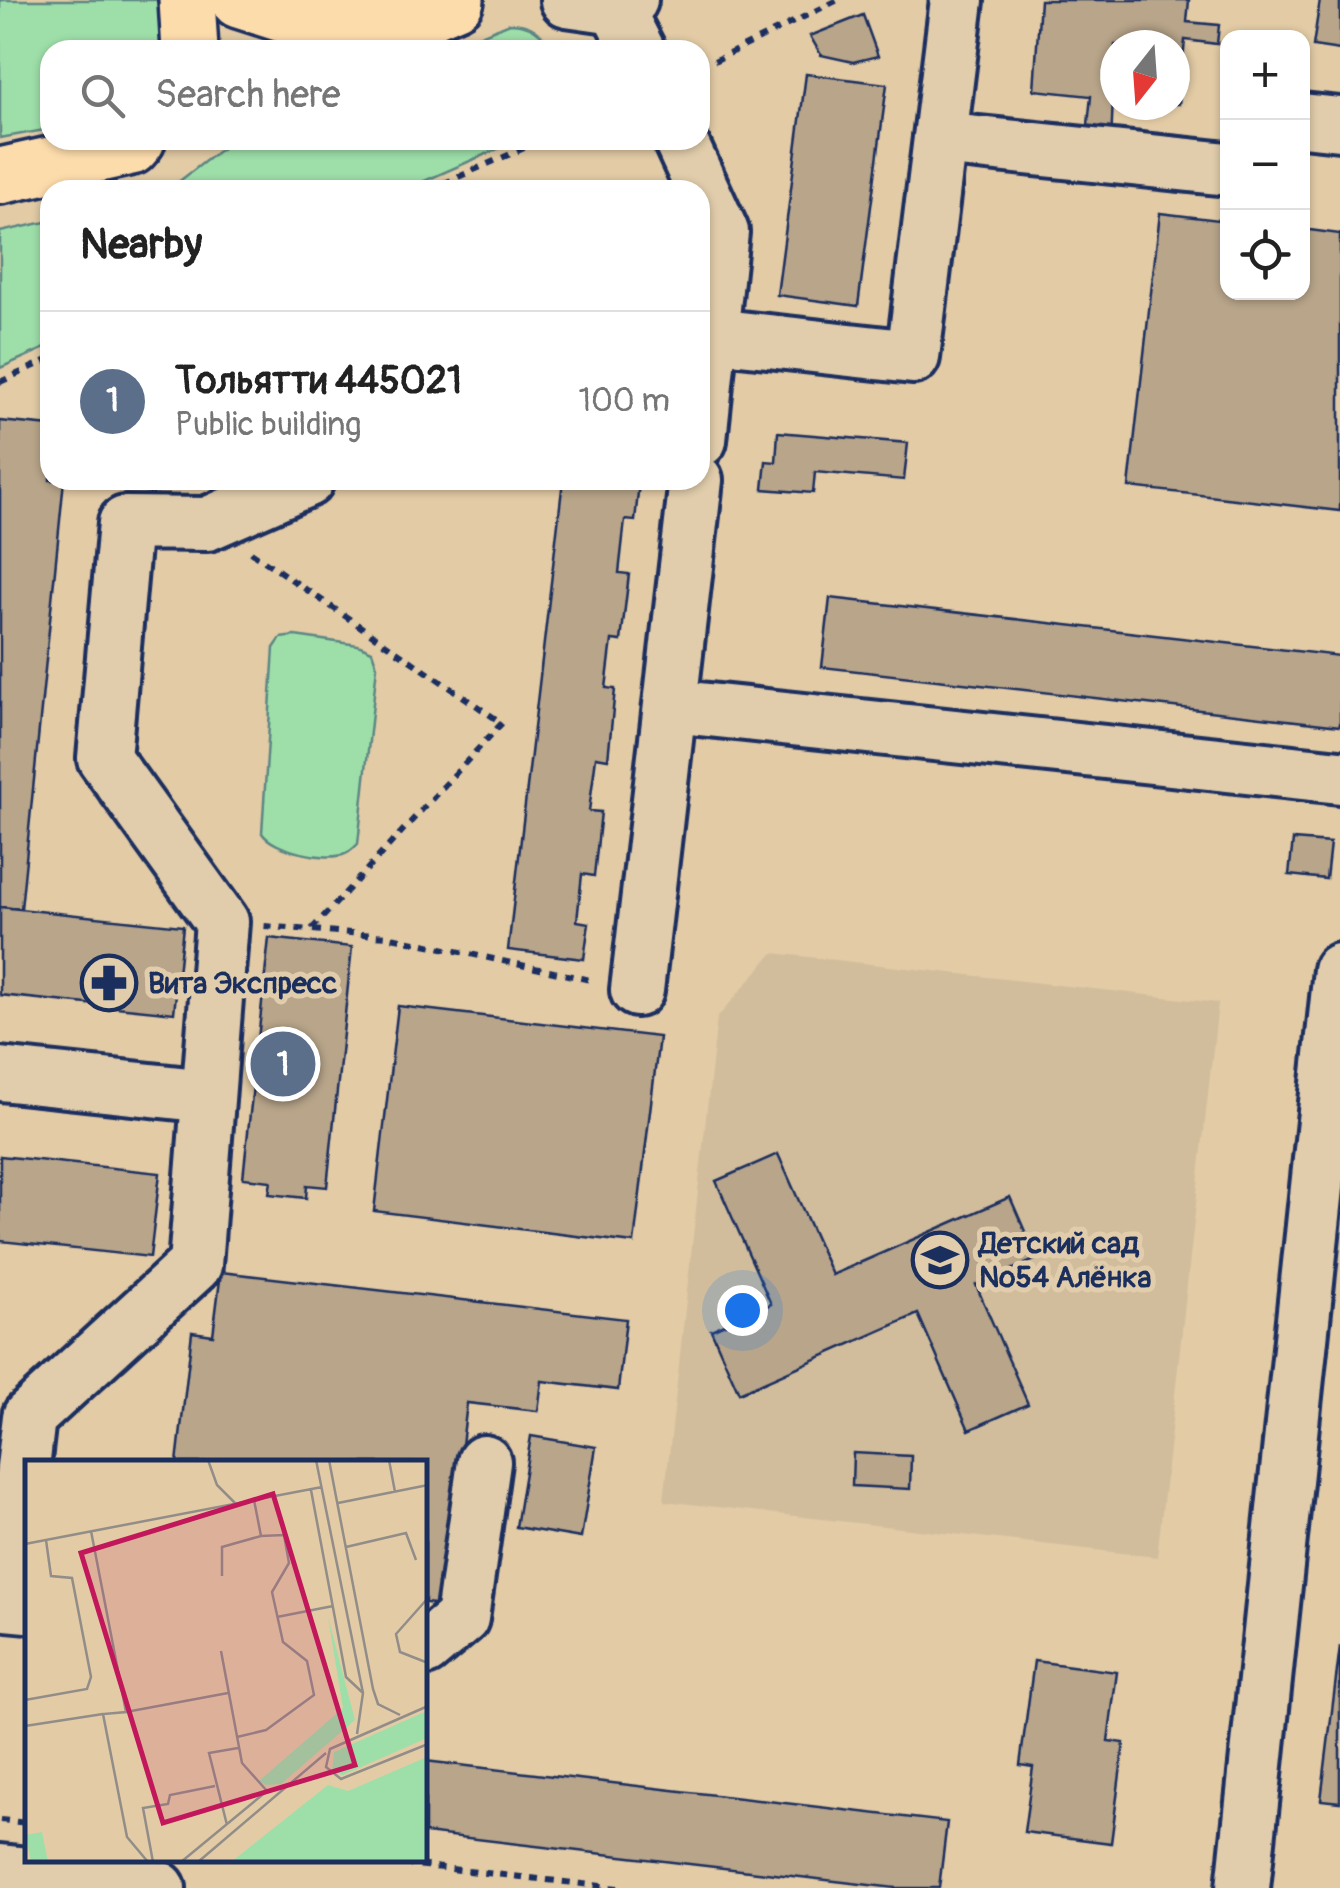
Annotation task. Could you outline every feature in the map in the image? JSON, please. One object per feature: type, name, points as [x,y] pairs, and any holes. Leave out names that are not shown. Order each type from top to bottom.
[{"type":"main road","points":[[187,0],[189,40]]},
{"type":"main road","points":[[238,0],[292,18],[390,29]]},
{"type":"main road","points":[[364,40],[456,0]]},
{"type":"main road","points":[[0,176],[105,150]]},
{"type":"street","points":[[712,335],[913,357],[956,0]]},
{"type":"street","points":[[1310,121],[1340,124]]},
{"type":"street","points":[[940,139],[1220,168]]},
{"type":"street","points":[[685,150],[698,180]]},
{"type":"street","points":[[710,206],[722,232],[710,350]]},
{"type":"street","points":[[25,1606],[7,1604],[29,1416],[195,1265],[222,922],[104,758],[125,523],[207,524],[285,490]]},
{"type":"street","points":[[638,990],[695,490]]},
{"type":"street","points":[[671,706],[1340,777]]},
{"type":"street","points":[[1242,1888],[1340,970]]},
{"type":"street","points":[[0,1074],[208,1096]]},
{"type":"street","points":[[428,1646],[462,1618],[484,1462]]},
{"type":"street","points":[[0,1870],[139,1878]]},
{"type":"path","points":[[710,63],[838,0]]},
{"type":"path","points":[[452,180],[519,150]]},
{"type":"path","points":[[0,382],[40,364]]},
{"type":"path","points":[[207,524],[306,586],[502,723],[312,930]]},
{"type":"path","points":[[222,922],[387,936],[638,990]]},
{"type":"path","points":[[0,1820],[25,1823]]},
{"type":"path","points":[[398,1863],[618,1888]]},
{"type":"shaded area","name":"Детский сад №54 Алёнка","points":[[773,953],[1218,1003],[1157,1557],[664,1501],[717,1018]]},
{"type":"green space","points":[[0,0],[164,0],[172,40],[40,40],[40,131],[0,138]]},
{"type":"green space","points":[[510,23],[535,30],[545,40],[468,40]]},
{"type":"green space","points":[[495,150],[427,180],[181,180],[217,152]]},
{"type":"green space","points":[[40,223],[40,350],[0,368],[0,232]]},
{"type":"green space","points":[[295,636],[358,645],[372,651],[377,666],[358,844],[337,856],[288,849],[262,833],[274,648],[281,638]]},
{"type":"building","points":[[1040,0],[1189,0],[1187,22],[1219,25],[1217,44],[1190,41],[1190,30],[1100,30],[1100,120],[1112,120],[1111,146],[1086,144],[1091,96],[1034,90]]},
{"type":"building","points":[[1320,0],[1340,0],[1340,50],[1313,46]]},
{"type":"building","points":[[863,15],[878,56],[853,62],[821,55],[810,36]]},
{"type":"building","points":[[806,74],[887,84],[858,306],[777,295]]},
{"type":"building","points":[[1160,213],[1220,220],[1220,300],[1310,300],[1310,230],[1340,234],[1340,511],[1129,487]]},
{"type":"building","points":[[0,421],[40,425],[40,490],[63,490],[21,909],[0,907]]},
{"type":"building","points":[[778,432],[908,443],[904,480],[815,472],[813,493],[763,489],[766,461],[776,462]]},
{"type":"building","points":[[562,490],[638,490],[635,521],[625,520],[619,573],[629,574],[621,641],[612,640],[606,688],[615,689],[608,759],[596,757],[589,811],[601,812],[594,876],[582,874],[577,921],[589,923],[584,959],[508,950]]},
{"type":"building","points":[[830,598],[1340,656],[1340,726],[822,667]]},
{"type":"building","points":[[1293,840],[1330,843],[1326,879],[1289,875]]},
{"type":"building","points":[[0,907],[183,926],[174,1013],[0,995]]},
{"type":"building","points":[[269,938],[352,947],[327,1187],[307,1185],[306,1198],[269,1194],[271,1181],[243,1178]]},
{"type":"building","points":[[398,1006],[659,1037],[634,1243],[374,1211]]},
{"type":"building","points":[[778,1154],[832,1275],[1010,1197],[1037,1259],[976,1285],[1028,1404],[969,1430],[918,1314],[739,1393],[711,1330],[771,1304],[716,1181]]},
{"type":"building","points":[[0,1156],[160,1173],[150,1257],[0,1241]]},
{"type":"building","points":[[221,1272],[626,1319],[618,1390],[542,1381],[538,1411],[467,1403],[443,1605],[428,1603],[428,1460],[177,1460],[192,1332],[213,1335]]},
{"type":"building","points":[[531,1436],[596,1447],[581,1538],[516,1527]]},
{"type":"building","points":[[853,1453],[911,1456],[910,1489],[852,1486]]},
{"type":"building","points":[[1340,1646],[1340,1802],[1321,1800]]},
{"type":"building","points":[[1034,1661],[1117,1672],[1108,1741],[1124,1743],[1111,1843],[1024,1832],[1033,1767],[1020,1765]]},
{"type":"building","points":[[428,1761],[947,1822],[939,1888],[895,1888],[428,1833]]},
{"type":"place","name":"Вита Экспресс","points":[[109,983]]},
{"type":"place","name":"Тольятти 445021","points":[[283,1064]]},
{"type":"place","name":"Детский сад №54 Алёнка","points":[[940,1260]]}]
